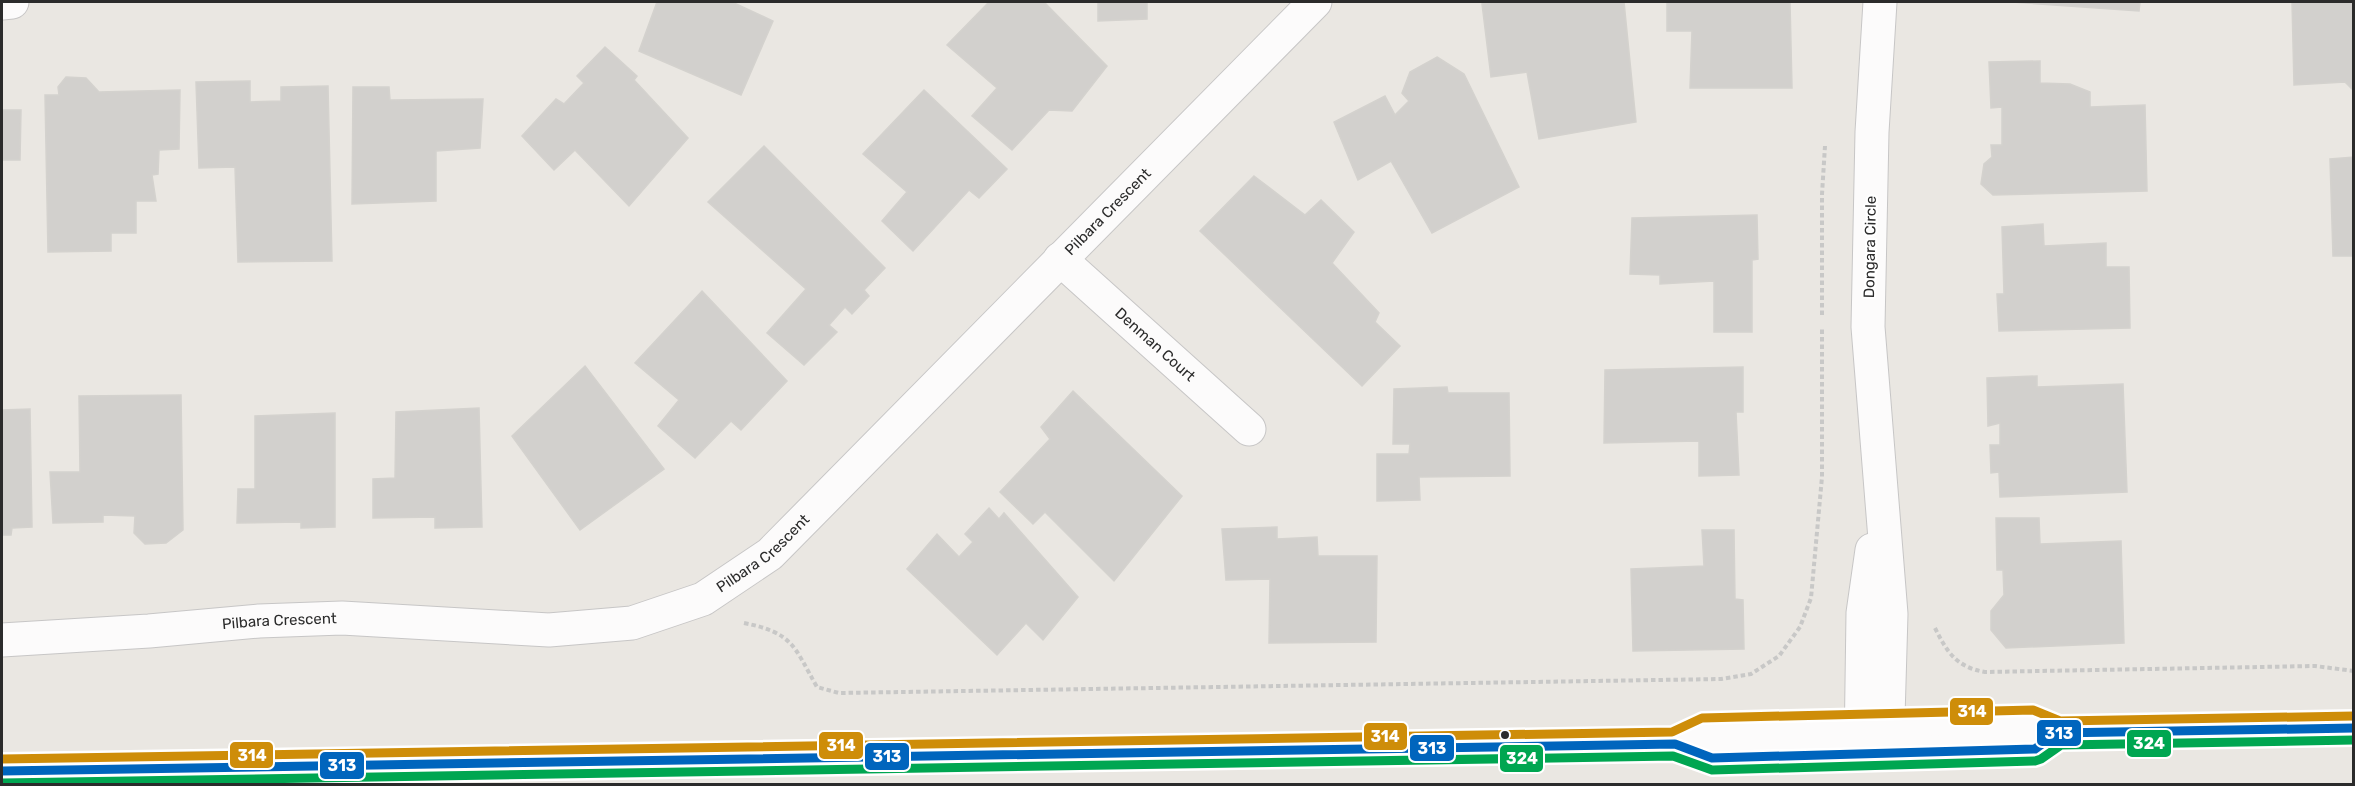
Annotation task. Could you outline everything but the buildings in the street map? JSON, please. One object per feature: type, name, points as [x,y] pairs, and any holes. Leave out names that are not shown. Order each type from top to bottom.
[{"type":"street","points":[[2,3],[12,2]]},
{"type":"street","name":"Pilbara Crescent","points":[[2,640],[149,631],[259,621],[342,618],[549,630],[632,623],[703,599],[770,554],[1315,2]]},
{"type":"street","name":"Dongara Circle","points":[[1874,738],[1863,613],[1880,492],[1868,327],[1872,132],[1880,2]]},
{"type":"street","name":"Denman Court","points":[[1060,259],[1249,429]]},
{"type":"street","points":[[2,771],[1675,744],[1702,729],[1874,738],[2033,722],[2057,733],[2354,728]]},
{"type":"path","points":[[1822,316],[1822,194],[1826,137]]},
{"type":"path","points":[[734,621],[771,629],[789,640],[818,687],[839,693],[1722,680],[1750,674],[1779,657],[1800,627],[1811,598],[1822,477],[1822,327]]},
{"type":"path","points":[[1934,625],[1945,647],[1957,660],[1969,669],[1985,672],[2315,666],[2354,671]]},
{"type":"transit line","name":"314","points":[[2,759],[1672,732],[1702,718],[2033,710],[2060,721],[2354,716]]},
{"type":"transit line","name":"313","points":[[2,771],[1675,744],[1712,758],[2035,749],[2057,733],[2354,728]]},
{"type":"transit line","name":"324","points":[[2,783],[1673,756],[1712,770],[2035,761],[2061,745],[2354,740]]}]
